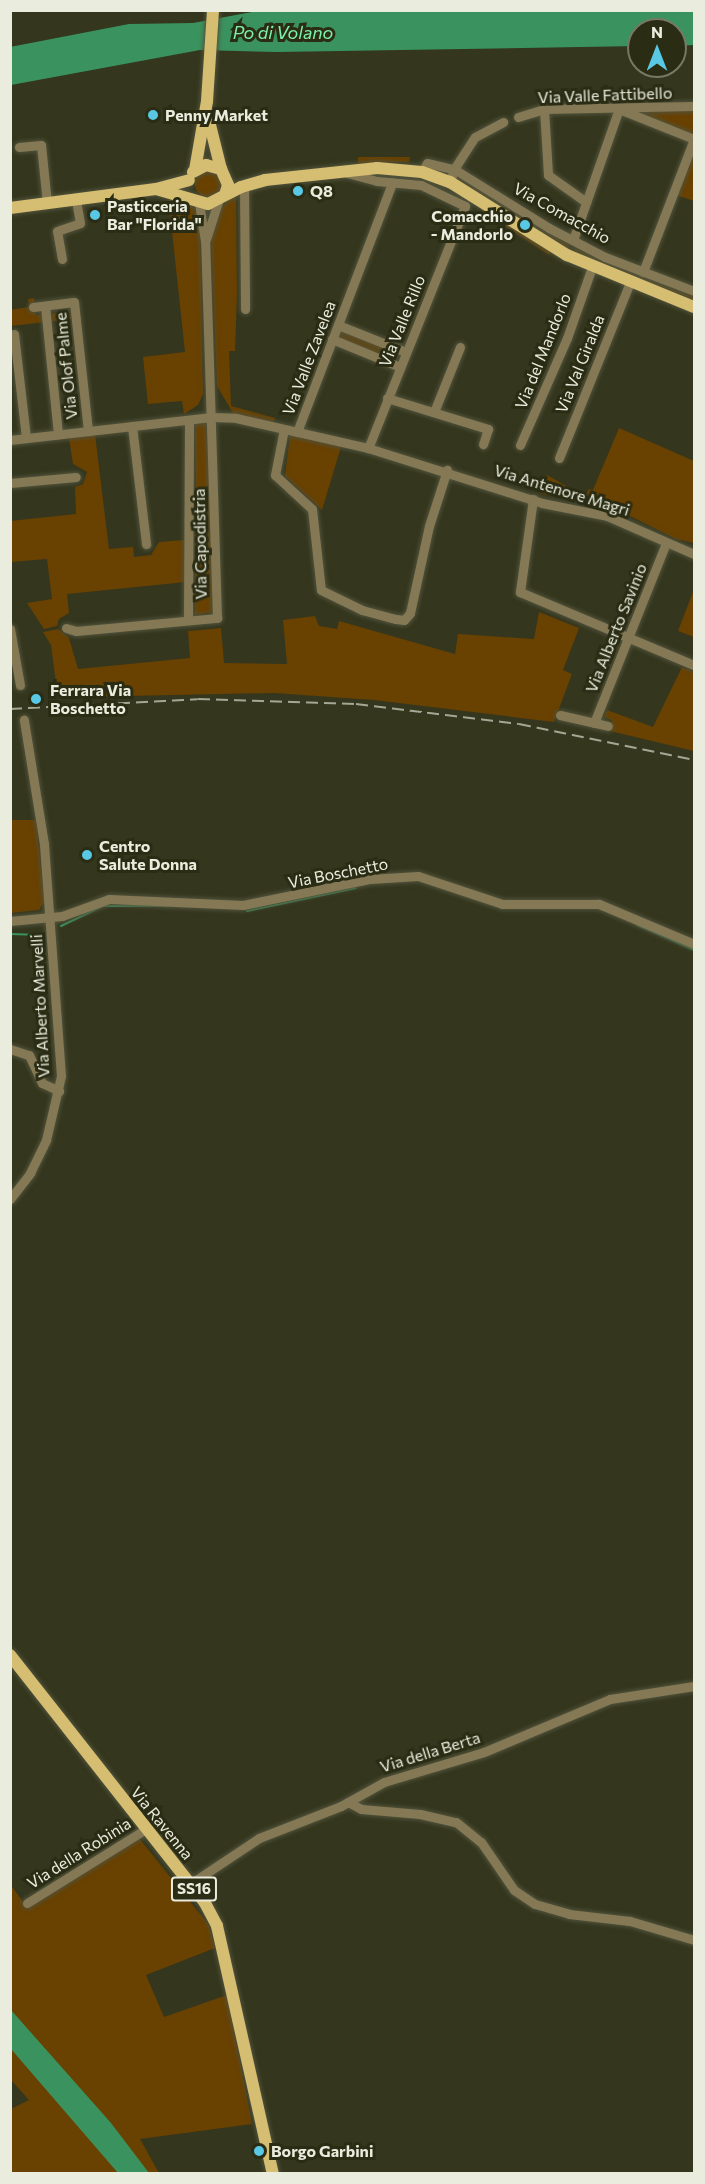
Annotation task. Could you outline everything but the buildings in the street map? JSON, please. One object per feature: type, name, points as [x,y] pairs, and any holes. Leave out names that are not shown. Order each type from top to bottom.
[{"type":"main road","points":[[197,200],[192,175],[207,102],[213,10]]},
{"type":"main road","points":[[207,102],[210,134],[223,172],[222,198]]},
{"type":"main road","name":"Via Comacchio","points":[[10,208],[156,189],[192,175],[206,165],[223,172],[265,180]]},
{"type":"main road","name":"Via Comacchio","points":[[156,189],[197,200],[222,198],[244,186],[265,180],[377,168],[422,172],[450,182],[548,245],[592,267],[694,307]]},
{"type":"main road","name":"Via Ravenna","points":[[10,1655],[212,1915],[224,1942],[273,2174]]},
{"type":"street","name":"Via Valle Fattibello","points":[[518,117],[544,109],[694,106]]},
{"type":"street","points":[[544,109],[548,175],[586,202]]},
{"type":"street","points":[[573,240],[619,109],[694,139],[643,272]]},
{"type":"street","points":[[450,182],[454,169],[480,133],[503,122]]},
{"type":"street","points":[[19,147],[41,145],[47,203]]},
{"type":"street","name":"Via Comacchio","points":[[422,172],[427,163],[454,169],[573,240],[643,272],[694,291]]},
{"type":"street","points":[[377,168],[392,183]]},
{"type":"street","points":[[341,171],[392,183]]},
{"type":"street","name":"Via Valle Rillo","points":[[368,447],[465,206],[421,185],[392,183]]},
{"type":"street","name":"Via Valle Zavelea","points":[[392,183],[297,432],[368,447],[447,470]]},
{"type":"street","points":[[244,186],[245,309]]},
{"type":"street","name":"Via Capodistria","points":[[205,242],[222,198]]},
{"type":"street","points":[[62,260],[57,231],[80,223],[76,200]]},
{"type":"street","name":"Via Capodistria","points":[[189,420],[188,620],[216,618],[212,417],[205,242],[197,200]]},
{"type":"street","name":"Via del Mandorlo","points":[[520,445],[567,338],[592,267]]},
{"type":"street","name":"Via Val Giralda","points":[[559,458],[630,282]]},
{"type":"street","name":"Via Olof Palme","points":[[33,307],[74,302],[88,431]]},
{"type":"street","points":[[45,306],[58,435]]},
{"type":"street","points":[[338,325],[406,352]]},
{"type":"street","points":[[14,334],[26,438]]},
{"type":"street","points":[[332,339],[400,366]]},
{"type":"street","points":[[434,412],[460,347]]},
{"type":"street","points":[[387,398],[488,429],[483,444]]},
{"type":"street","points":[[10,440],[212,417],[297,432]]},
{"type":"street","points":[[132,426],[146,544]]},
{"type":"street","points":[[284,429],[275,475],[312,509],[321,590],[362,609],[399,620],[410,613],[429,526],[447,470]]},
{"type":"street","name":"Via Antenore Magri","points":[[447,470],[532,499],[607,516],[694,554]]},
{"type":"street","points":[[10,483],[76,477]]},
{"type":"street","points":[[532,499],[518,585],[520,592],[694,665]]},
{"type":"street","name":"Via Alberto Savinio","points":[[594,723],[666,543]]},
{"type":"street","points":[[66,628],[76,631],[188,620]]},
{"type":"street","points":[[10,629],[20,685]]},
{"type":"street","points":[[560,715],[608,726]]},
{"type":"street","points":[[24,720],[41,823],[50,918]]},
{"type":"street","name":"Via Boschetto","points":[[10,921],[50,918],[109,899],[243,905],[370,879],[418,876],[502,904],[599,904],[694,944]]},
{"type":"street","name":"Via Alberto Marvelli","points":[[10,1199],[42,1149],[59,1091],[61,1046],[50,918]]},
{"type":"street","name":"Via Alberto Marvelli","points":[[10,1049],[29,1055],[42,1083],[59,1091]]},
{"type":"street","name":"Via della Berta","points":[[190,1884],[259,1838],[348,1802],[384,1782],[484,1752],[610,1699],[694,1686]]},
{"type":"street","points":[[348,1802],[361,1809],[420,1814],[456,1822],[482,1842],[514,1890],[535,1904],[569,1914],[630,1921],[694,1940]]},
{"type":"street","name":"Via della Robinia","points":[[27,1903],[146,1829]]},
{"type":"shaded area","points":[[694,109],[694,137],[629,110]]},
{"type":"shaded area","points":[[694,150],[694,201],[676,195]]},
{"type":"shaded area","points":[[358,157],[410,157],[409,162],[358,163]]},
{"type":"shaded area","points":[[208,171],[217,175],[221,184],[217,193],[208,197],[199,193],[195,184],[199,175]]},
{"type":"shaded area","points":[[456,176],[570,245],[567,250],[454,179]]},
{"type":"shaded area","points":[[236,193],[237,295],[235,351],[229,351],[231,406],[275,418],[274,422],[233,413],[217,386],[211,231],[221,208]]},
{"type":"shaded area","points":[[168,194],[190,202],[198,215],[200,230],[203,394],[198,405],[184,414],[182,401],[148,404],[143,357],[185,352]]},
{"type":"shaded area","points":[[501,219],[552,251],[549,255],[499,222]]},
{"type":"shaded area","points":[[575,248],[694,296],[694,303],[573,253]]},
{"type":"shaded area","points":[[34,298],[36,315],[70,312],[71,319],[11,326],[10,310],[29,307],[28,299]]},
{"type":"shaded area","points":[[342,331],[399,354],[396,361],[339,338]]},
{"type":"shaded area","points":[[206,423],[210,492],[196,493],[195,424]]},
{"type":"shaded area","points":[[619,428],[694,461],[694,543],[676,539],[622,512],[539,493],[547,475],[585,497],[589,489],[593,490]]},
{"type":"shaded area","points":[[95,434],[109,549],[133,547],[134,557],[151,555],[159,542],[184,540],[186,582],[67,594],[69,613],[59,619],[57,626],[44,629],[27,603],[52,599],[47,559],[11,562],[10,521],[76,514],[75,487],[83,484],[87,472],[73,464],[69,438]]},
{"type":"shaded area","points":[[290,435],[341,447],[322,510],[285,476]]},
{"type":"shaded area","points":[[210,497],[213,612],[195,615],[196,498]]},
{"type":"shaded area","points":[[694,589],[694,637],[678,631]]},
{"type":"shaded area","points":[[539,612],[579,628],[563,670],[572,674],[554,722],[374,700],[274,693],[80,697],[80,690],[57,691],[51,645],[43,632],[58,629],[69,638],[78,669],[190,658],[188,631],[221,628],[224,663],[287,664],[283,620],[315,616],[319,626],[337,629],[339,621],[455,654],[458,634],[534,639]]},
{"type":"shaded area","points":[[682,667],[694,672],[694,751],[610,731],[612,720],[604,717],[607,710],[653,727]]},
{"type":"shaded area","points":[[11,820],[36,820],[44,902],[39,910],[11,913]]},
{"type":"shaded area","points":[[139,1838],[209,1925],[215,1948],[146,1975],[164,2017],[227,1995],[252,2124],[140,2139],[159,2173],[11,2173],[11,2109],[29,2100],[11,2080],[10,1884],[27,1907]]},
{"type":"water","name":"Po di Volano","points":[[257,11],[694,11],[694,45],[687,45],[687,18],[627,18],[627,46],[277,52],[200,50],[11,85],[10,47],[129,24],[193,23]]},
{"type":"water","points":[[11,2010],[111,2123],[149,2173],[118,2173],[11,2049]]},
{"type":"waterway","points":[[247,911],[356,888]]},
{"type":"waterway","points":[[61,926],[103,906],[169,906]]},
{"type":"waterway","points":[[637,925],[694,950]]},
{"type":"waterway","points":[[10,934],[34,935]]},
{"type":"railway","points":[[10,709],[198,699],[356,704],[519,724],[694,760]]},
{"type":"place","name":"Penny Market","points":[[153,115]]},
{"type":"place","name":"Q8","points":[[298,191]]},
{"type":"place","name":"Pasticceria Bar \"Florida\"","points":[[95,215]]},
{"type":"place","name":"Comacchio - Mandorlo","points":[[525,225]]},
{"type":"place","name":"Ferrara Via Boschetto","points":[[36,699]]},
{"type":"place","name":"Centro Salute Donna","points":[[87,855]]},
{"type":"place","name":"Borgo Garbini","points":[[259,2151]]}]
